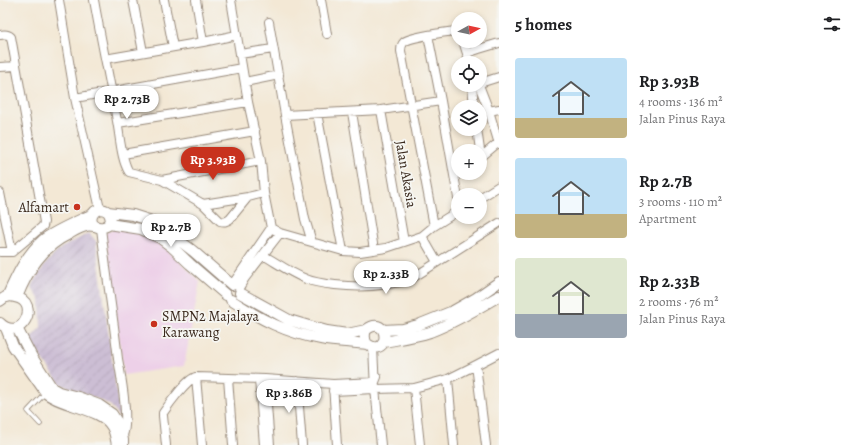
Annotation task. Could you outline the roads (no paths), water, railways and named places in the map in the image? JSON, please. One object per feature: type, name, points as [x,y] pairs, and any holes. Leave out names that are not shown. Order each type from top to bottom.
[{"type":"street","points":[[59,0],[75,98],[100,212],[111,218],[102,226]]},
{"type":"street","points":[[94,0],[123,154],[126,167],[129,172],[162,180],[203,204],[224,222],[230,219],[248,197]]},
{"type":"street","points":[[133,0],[143,52]]},
{"type":"street","points":[[164,0],[172,47]]},
{"type":"street","points":[[196,0],[203,42]]},
{"type":"street","points":[[228,298],[239,298],[237,288],[271,228],[264,193],[261,161],[248,102],[230,0]]},
{"type":"street","points":[[322,0],[327,34]]},
{"type":"street","points":[[270,22],[273,49],[285,115],[305,219],[312,242]]},
{"type":"street","points":[[434,226],[400,51],[401,45],[404,41],[428,35],[451,32]]},
{"type":"street","points":[[0,35],[8,34],[11,37],[44,222],[43,226],[12,252],[0,252]]},
{"type":"street","points":[[105,58],[237,35]]},
{"type":"street","points":[[428,35],[451,146]]},
{"type":"street","points":[[467,53],[499,43]]},
{"type":"street","points":[[465,48],[468,56]]},
{"type":"street","points":[[240,54],[273,49]]},
{"type":"street","points":[[0,67],[16,66]]},
{"type":"street","points":[[75,98],[242,68]]},
{"type":"street","points":[[245,82],[279,76]]},
{"type":"street","points":[[487,81],[499,77]]},
{"type":"street","points":[[483,92],[499,143],[487,152]]},
{"type":"street","points":[[118,123],[248,102]]},
{"type":"street","points":[[285,115],[381,110],[441,102]]},
{"type":"street","points":[[489,111],[499,109]]},
{"type":"street","name":"Jalan Akasia","points":[[381,110],[404,242]]},
{"type":"street","points":[[352,112],[374,250]]},
{"type":"street","points":[[317,113],[343,250]]},
{"type":"street","points":[[123,154],[255,131]]},
{"type":"street","points":[[162,180],[261,161]]},
{"type":"street","points":[[487,194],[499,186]]},
{"type":"street","points":[[0,193],[12,252]]},
{"type":"street","points":[[203,204],[264,193]]},
{"type":"street","points":[[100,212],[92,220],[102,226]]},
{"type":"street","points":[[3,299],[29,256],[44,240],[62,229],[100,212],[133,215],[155,222],[193,251],[237,288],[289,320],[327,331],[347,334],[377,326],[383,330],[385,338],[375,345]]},
{"type":"street","points":[[271,228],[280,233],[312,242],[343,250],[360,252],[386,248],[422,236],[451,215]]},
{"type":"street","points":[[263,254],[306,280],[324,284],[371,287],[397,283],[411,278],[499,223]]},
{"type":"street","points":[[17,297],[30,270],[51,244],[85,226],[141,229],[160,238],[228,298],[251,313],[280,328],[321,339],[375,345],[421,335],[430,332],[499,282]]},
{"type":"street","points":[[102,226],[122,387],[125,432],[121,443]]},
{"type":"street","points":[[237,288],[280,233]]},
{"type":"street","points":[[422,236],[436,262]]},
{"type":"street","points":[[228,298],[225,291],[226,288],[228,286],[237,288]]},
{"type":"street","points":[[3,299],[12,296],[17,297],[26,304],[28,310],[26,321],[22,325],[12,329],[3,326]]},
{"type":"street","points":[[383,330],[403,329],[475,311],[499,296]]},
{"type":"street","points":[[3,326],[13,346],[49,391]]},
{"type":"street","points":[[17,328],[49,391],[50,396],[101,416],[112,426],[121,443]]},
{"type":"street","points":[[366,330],[364,335],[365,339],[375,345]]},
{"type":"street","points":[[375,345],[378,372],[375,385],[381,445]]},
{"type":"street","points":[[166,445],[163,413],[185,385],[196,377],[297,381],[333,388],[375,385],[414,388],[448,379],[499,353]]},
{"type":"street","points":[[476,365],[486,445]]},
{"type":"street","points":[[196,377],[202,445]]},
{"type":"street","points":[[228,378],[233,445]]},
{"type":"street","points":[[262,379],[264,445]]},
{"type":"street","points":[[262,379],[270,445]]},
{"type":"street","points":[[448,379],[454,445]]},
{"type":"street","points":[[297,381],[302,445]]},
{"type":"street","points":[[333,388],[338,445]]},
{"type":"street","points":[[414,388],[420,445]]},
{"type":"lane","points":[[40,424],[28,411],[49,391]]},
{"type":"place","name":"Alfamart","points":[[77,207]]},
{"type":"place","name":"SMPN2 Majalaya Karawang","points":[[154,324]]}]
